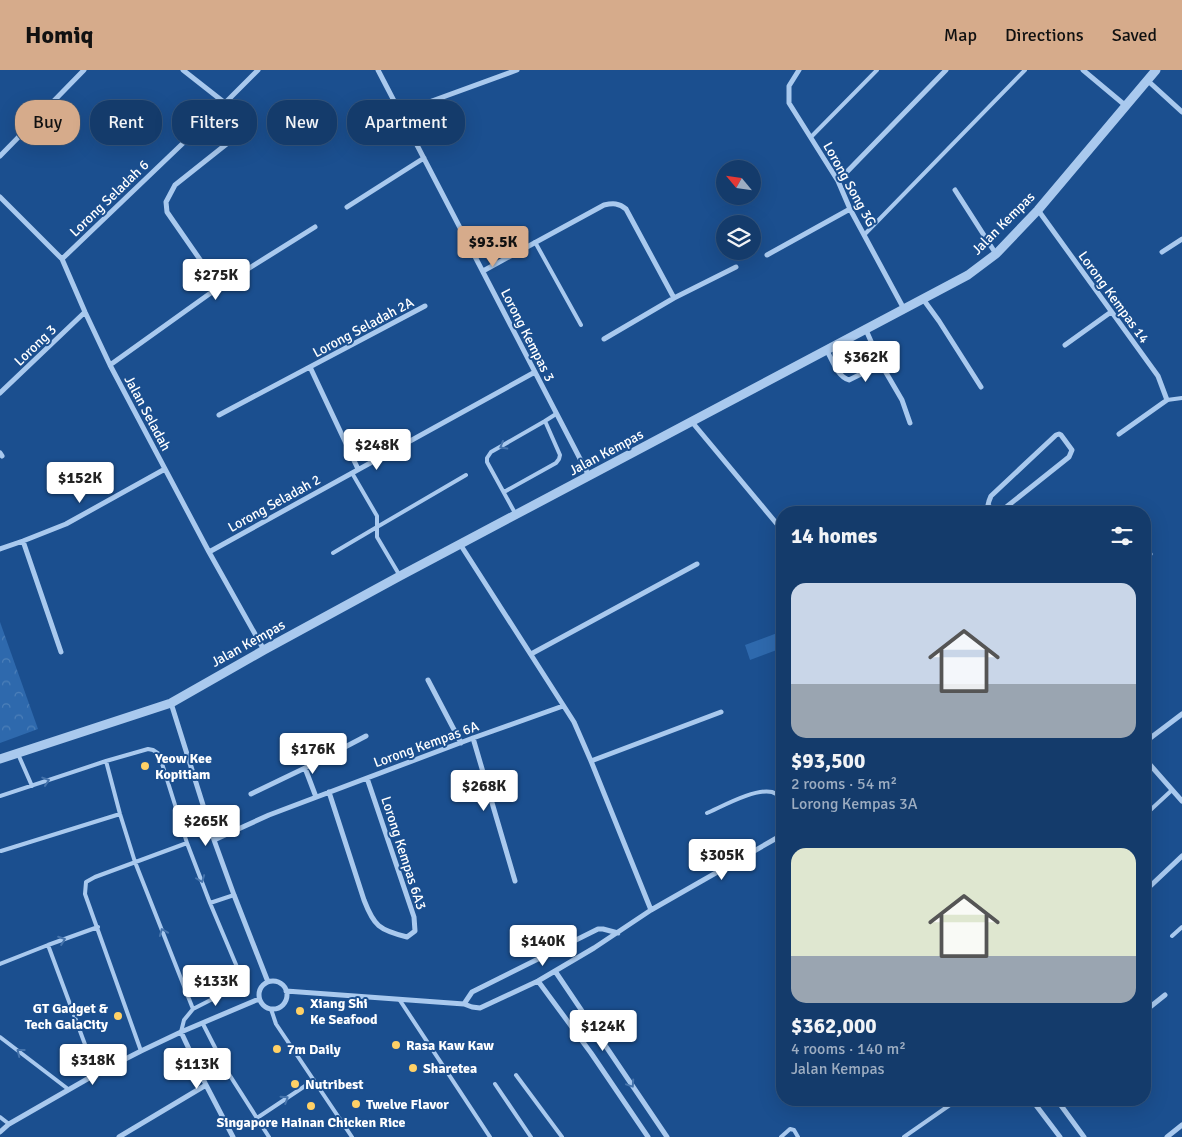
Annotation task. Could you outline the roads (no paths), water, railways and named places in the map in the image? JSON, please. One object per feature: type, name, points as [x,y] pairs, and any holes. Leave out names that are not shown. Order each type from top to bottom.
[{"type":"street","points":[[0,156],[84,70]]},
{"type":"street","points":[[184,70],[220,100]]},
{"type":"street","name":"Lorong Seladah 6","points":[[229,100],[258,70]]},
{"type":"street","name":"Lorong Kempas 3","points":[[378,70],[393,100]]},
{"type":"street","points":[[435,100],[517,70]]},
{"type":"street","name":"Lorong Song 3G","points":[[799,70],[790,86],[789,103],[838,180],[850,209],[904,309]]},
{"type":"street","points":[[838,180],[946,70]]},
{"type":"street","points":[[1083,70],[1126,106]]},
{"type":"street","name":"Jalan Kempas","points":[[0,760],[171,703],[400,576],[968,275],[996,254],[1038,210],[1156,70]]},
{"type":"street","points":[[1147,80],[1182,112]]},
{"type":"street","name":"Lorong Seladah 6","points":[[62,259],[182,145]]},
{"type":"street","points":[[218,287],[168,212],[166,202],[175,185],[225,145]]},
{"type":"street","name":"Lorong Kempas 3","points":[[417,145],[590,476]]},
{"type":"street","points":[[346,207],[424,158]]},
{"type":"street","points":[[955,190],[996,254]]},
{"type":"street","name":"Jalan Seladah","points":[[0,197],[62,259],[110,365],[209,552],[264,650]]},
{"type":"street","points":[[482,271],[610,203],[622,205],[626,209],[674,298]]},
{"type":"street","points":[[768,254],[850,209]]},
{"type":"street","name":"Lorong Kempas 14","points":[[1038,210],[1158,376],[1167,400]]},
{"type":"street","points":[[110,365],[218,287],[315,227]]},
{"type":"street","points":[[1162,252],[1182,240]]},
{"type":"street","points":[[604,339],[674,298],[736,267]]},
{"type":"street","points":[[923,299],[981,387]]},
{"type":"street","name":"Lorong Seladah 2A","points":[[219,415],[425,306]]},
{"type":"street","name":"Lorong 3","points":[[0,393],[85,312]]},
{"type":"street","points":[[1065,345],[1111,312]]},
{"type":"street","points":[[866,330],[881,364],[902,400],[910,423]]},
{"type":"street","points":[[827,350],[843,378],[849,380],[881,364]]},
{"type":"street","name":"Lorong Seladah 2A","points":[[310,367],[358,470]]},
{"type":"street","name":"Lorong Seladah 2","points":[[209,552],[535,372]]},
{"type":"street","points":[[1119,434],[1167,400]]},
{"type":"street","points":[[692,422],[776,523]]},
{"type":"street","points":[[989,506],[991,496],[1056,435],[1061,435],[1072,450],[1069,457],[1008,506]]},
{"type":"street","points":[[0,549],[66,524],[165,468]]},
{"type":"street","points":[[23,541],[61,652]]},
{"type":"street","points":[[460,544],[574,722],[651,910]]},
{"type":"street","points":[[530,654],[697,564]]},
{"type":"street","points":[[428,680],[460,743]]},
{"type":"street","points":[[171,703],[214,840],[268,982]]},
{"type":"street","name":"Lorong Kempas 6A","points":[[214,840],[269,815],[563,706]]},
{"type":"street","points":[[591,761],[721,712]]},
{"type":"street","points":[[1151,737],[1182,714]]},
{"type":"street","points":[[251,794],[366,736]]},
{"type":"street","points":[[473,738],[515,881]]},
{"type":"street","points":[[1151,767],[1182,801]]},
{"type":"street","points":[[304,768],[316,797]]},
{"type":"street","name":"Lorong Kempas 6A3","points":[[329,792],[370,915],[380,928],[407,937],[415,930],[414,918],[367,778]]},
{"type":"street","points":[[286,991],[398,998],[464,1004],[480,1008],[538,981],[618,933],[651,910],[776,838]]},
{"type":"street","points":[[1151,884],[1182,856]]},
{"type":"street","points":[[464,1004],[472,992],[598,929],[618,933]]},
{"type":"street","points":[[556,970],[667,1137]]},
{"type":"street","points":[[538,981],[591,1053],[648,1137]]},
{"type":"street","points":[[268,982],[277,982],[286,991],[286,1000],[275,1009],[262,1005],[259,999],[261,988],[268,982]]},
{"type":"street","points":[[1151,1006],[1165,995]]},
{"type":"street","points":[[0,1132],[9,1124],[96,1074],[180,1032],[259,999]]},
{"type":"street","points":[[180,1032],[233,1137]]},
{"type":"street","points":[[119,1137],[206,1085]]},
{"type":"street","points":[[1037,1106],[1060,1137]]},
{"type":"street","points":[[1061,1106],[1084,1137]]},
{"type":"street","points":[[1167,1137],[1182,1125]]},
{"type":"lane","points":[[811,137],[877,70]]},
{"type":"lane","points":[[864,235],[1026,70]]},
{"type":"lane","points":[[535,242],[580,325]]},
{"type":"lane","points":[[1167,400],[1182,398]]},
{"type":"lane","points":[[516,515],[487,462],[487,458],[491,452],[556,414]]},
{"type":"lane","points":[[504,492],[556,464],[559,459],[560,455],[545,421]]},
{"type":"lane","points":[[352,473],[377,516],[377,537],[400,576]]},
{"type":"lane","points":[[333,553],[466,475]]},
{"type":"lane","points":[[0,796],[148,749],[154,750],[158,754],[187,843],[240,974],[239,983],[234,988],[194,1009],[184,1020],[180,1032]]},
{"type":"lane","points":[[18,754],[32,786]]},
{"type":"lane","points":[[106,761],[135,862],[194,1009]]},
{"type":"lane","points":[[1151,809],[1172,790]]},
{"type":"lane","points":[[707,813],[757,792],[772,792],[776,794]]},
{"type":"lane","points":[[0,850],[120,814]]},
{"type":"lane","points":[[141,1051],[85,894],[86,882],[187,843]]},
{"type":"lane","points":[[210,903],[234,895]]},
{"type":"lane","points":[[0,964],[98,927]]},
{"type":"lane","points":[[1172,936],[1182,927]]},
{"type":"lane","points":[[48,945],[96,1074]]},
{"type":"lane","points":[[398,998],[490,1137]]},
{"type":"lane","points":[[271,1009],[276,1024],[352,1137]]},
{"type":"lane","points":[[202,1024],[227,1071],[269,1137]]},
{"type":"lane","points":[[0,1037],[68,1089]]},
{"type":"lane","points":[[516,1075],[562,1137]]},
{"type":"lane","points":[[257,1118],[314,1080]]},
{"type":"lane","points":[[496,1084],[531,1137]]},
{"type":"lane","points":[[904,1137],[948,1106]]},
{"type":"lane","points":[[0,1117],[9,1124]]},
{"type":"lane","points":[[781,1137],[790,1129],[794,1130],[798,1137]]},
{"type":"place","name":"Yeow Kee Kopitiam","points":[[145,766]]},
{"type":"place","name":"Xiang Shi Ke Seafood","points":[[300,1011]]},
{"type":"place","name":"GT Gadget & Tech GalaCity","points":[[118,1016]]},
{"type":"place","name":"Rasa Kaw Kaw","points":[[396,1045]]},
{"type":"place","name":"7m Daily","points":[[277,1049]]},
{"type":"place","name":"Sharetea","points":[[413,1068]]},
{"type":"place","name":"Nutribest","points":[[295,1084]]},
{"type":"place","name":"Twelve Flavor","points":[[356,1104]]},
{"type":"place","name":"Singapore Hainan Chicken Rice","points":[[311,1106]]}]
